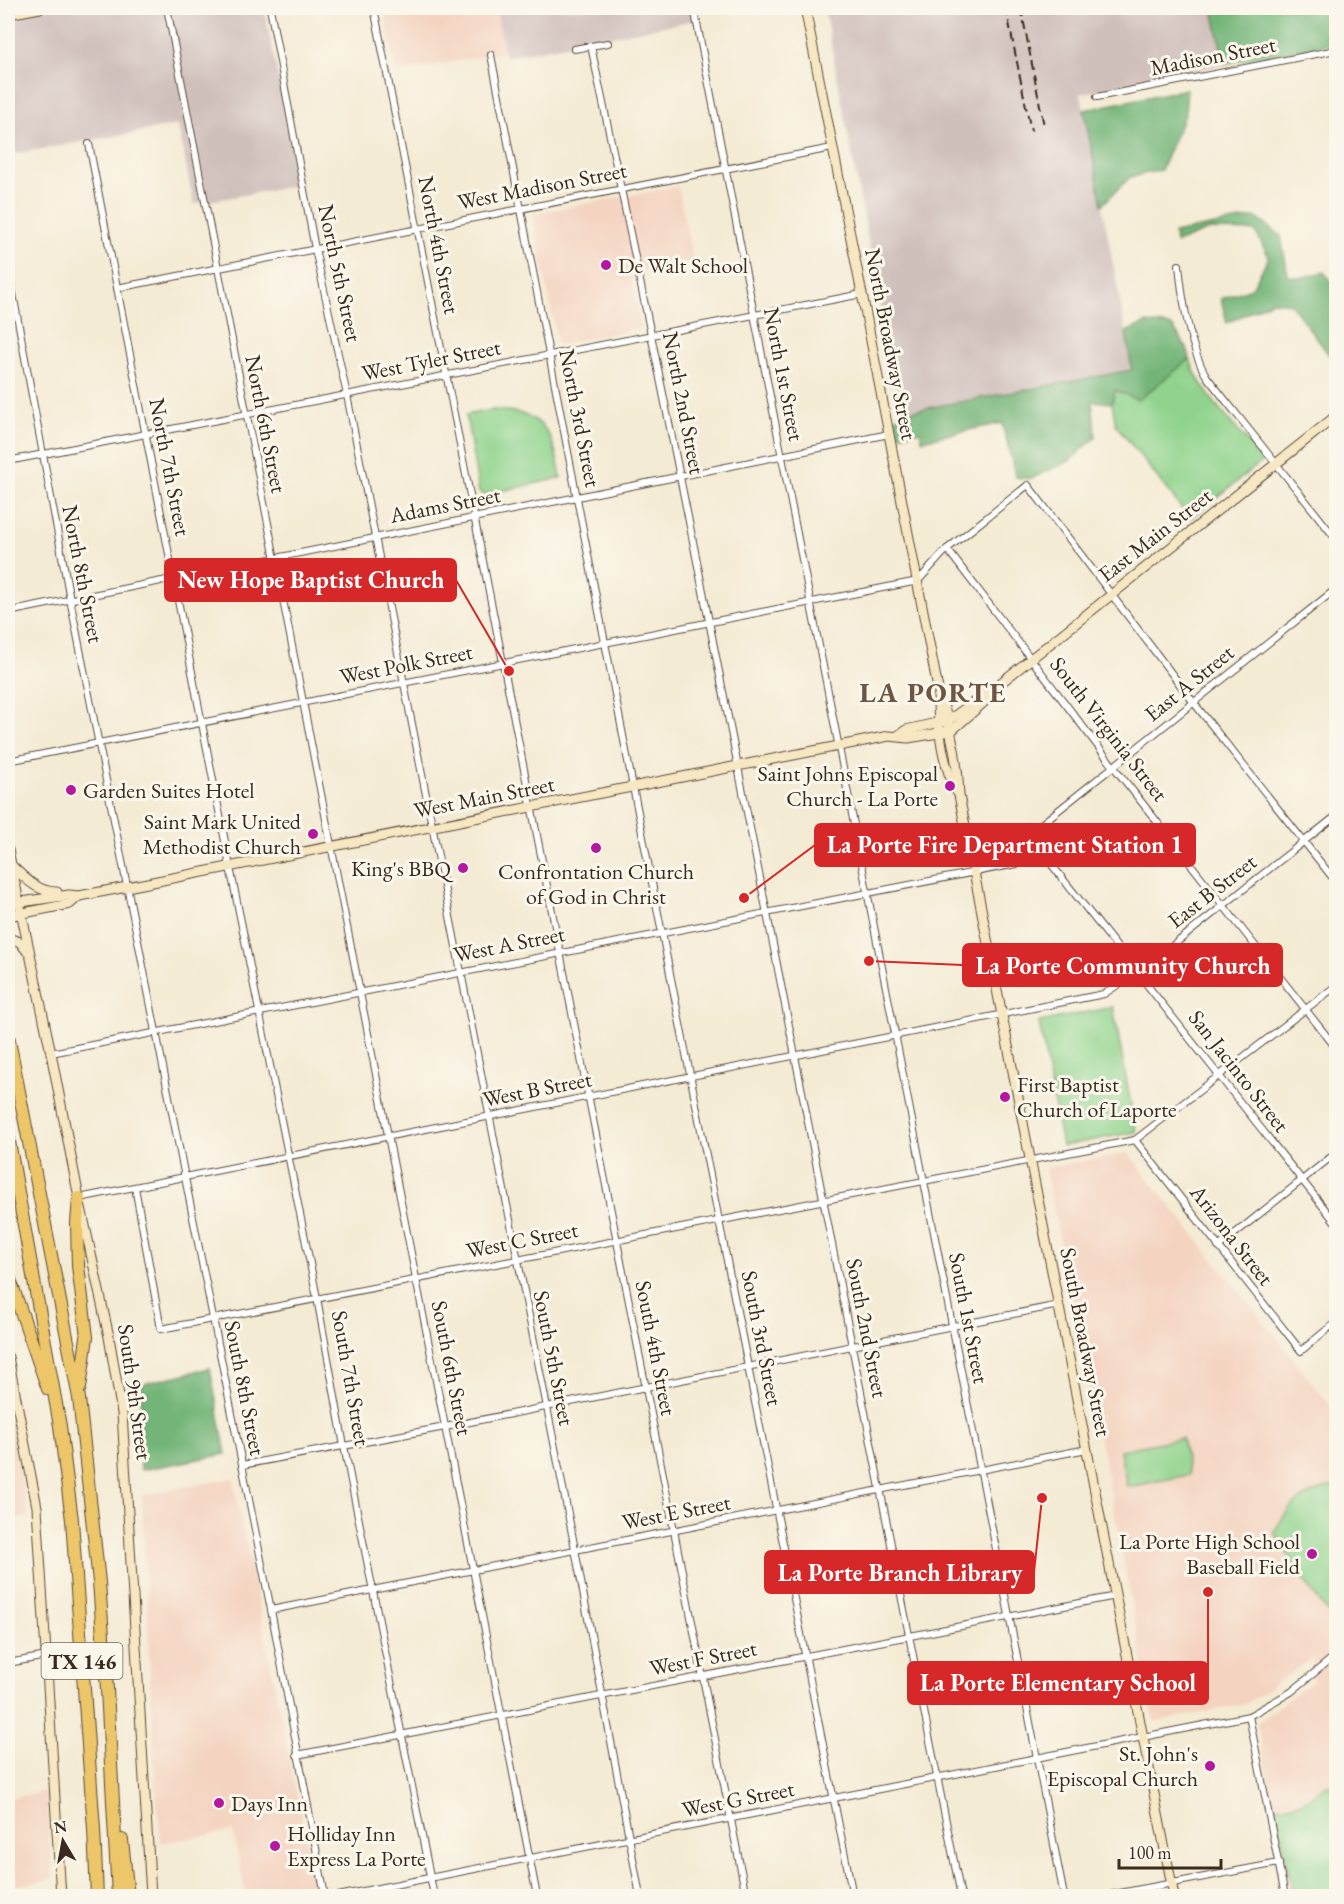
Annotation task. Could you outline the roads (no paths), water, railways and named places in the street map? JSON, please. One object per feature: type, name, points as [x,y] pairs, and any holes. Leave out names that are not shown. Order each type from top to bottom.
[{"type":"highway","name":"TX 146","points":[[8,1035],[79,1398],[99,1582],[118,1896]]},
{"type":"highway","name":"TX 146","points":[[8,1136],[60,1426],[73,1532],[97,1896]]},
{"type":"highway","points":[[79,1198],[78,1266],[87,1337],[79,1398]]},
{"type":"highway","points":[[8,1274],[60,1426]]},
{"type":"highway","points":[[107,1689],[128,1896]]},
{"type":"main road","points":[[8,14],[40,8]]},
{"type":"main road","name":"North Broadway Street","points":[[805,8],[938,689],[949,720]]},
{"type":"main road","name":"East Main Street","points":[[949,720],[998,685],[1336,416]]},
{"type":"main road","name":"East Main Street","points":[[951,731],[984,702],[998,685]]},
{"type":"main road","name":"North Broadway Street","points":[[938,689],[938,722]]},
{"type":"main road","name":"West Main Street","points":[[897,736],[906,729],[949,720]]},
{"type":"main road","name":"South Broadway Street","points":[[949,720],[958,770],[958,795],[1174,1896]]},
{"type":"main road","name":"South Broadway Street","points":[[938,722],[949,777],[958,795]]},
{"type":"main road","name":"West Main Street","points":[[8,904],[69,895],[79,896],[838,747],[897,736],[908,738],[951,731]]},
{"type":"main road","name":"South 9th Street","points":[[8,850],[9,869],[51,1053],[122,1413],[151,1896]]},
{"type":"main road","points":[[9,869],[42,890],[73,892],[79,896]]},
{"type":"main road","name":"West Main Street","points":[[8,916],[70,904],[79,896]]},
{"type":"main road","points":[[8,938],[20,942],[29,952]]},
{"type":"main road","points":[[8,1360],[37,1507],[61,1896]]},
{"type":"street","name":"North 6th Street","points":[[166,8],[332,847]]},
{"type":"street","name":"North 5th Street","points":[[270,8],[315,249],[347,395],[431,827]]},
{"type":"street","name":"North 4th Street","points":[[374,8],[532,807]]},
{"type":"street","name":"North 1st Street","points":[[694,8],[838,747]]},
{"type":"street","points":[[574,49],[608,43]]},
{"type":"street","name":"North 2nd Street","points":[[591,46],[739,766]]},
{"type":"street","name":"Madison Street","points":[[1097,97],[1336,50]]},
{"type":"street","name":"North 3rd Street","points":[[491,55],[633,787]]},
{"type":"street","name":"North 7th Street","points":[[88,144],[230,867]]},
{"type":"street","name":"West Madison Street","points":[[117,288],[832,148]]},
{"type":"street","points":[[1179,265],[1183,295],[1200,365],[1275,464],[1336,539]]},
{"type":"street","name":"North 8th Street","points":[[8,267],[42,455],[127,887]]},
{"type":"street","name":"West Tyler Street","points":[[8,462],[862,294]]},
{"type":"street","name":"Adams Street","points":[[8,612],[889,434]]},
{"type":"street","points":[[918,581],[947,549],[1028,485],[1194,703],[1336,882]]},
{"type":"street","name":"South Virginia Street","points":[[947,549],[1113,766],[1336,1048]]},
{"type":"street","name":"West Polk Street","points":[[8,761],[918,581]]},
{"type":"street","name":"East A Street","points":[[1047,858],[1036,845],[1035,834],[1040,825],[1336,589]]},
{"type":"street","name":"South 1st Street","points":[[838,747],[1064,1896]]},
{"type":"street","name":"South 2nd Street","points":[[739,766],[961,1896]]},
{"type":"street","name":"South 3rd Street","points":[[633,787],[853,1896]]},
{"type":"street","name":"South 4th Street","points":[[532,807],[746,1896]]},
{"type":"street","name":"East B Street","points":[[1002,1015],[1104,994],[1138,972],[1336,816]]},
{"type":"street","name":"South 5th Street","points":[[431,827],[575,1550],[640,1896]]},
{"type":"street","name":"South 6th Street","points":[[332,847],[537,1896]]},
{"type":"street","points":[[973,871],[1047,858]]},
{"type":"street","name":"San Jacinto Street","points":[[1047,858],[1336,1223]]},
{"type":"street","name":"South 7th Street","points":[[230,867],[434,1896]]},
{"type":"street","name":"West A Street","points":[[51,1053],[973,871]]},
{"type":"street","name":"South 8th Street","points":[[127,887],[326,1896]]},
{"type":"street","points":[[1135,1140],[1336,986]]},
{"type":"street","name":"West B Street","points":[[79,1198],[1002,1015]]},
{"type":"street","name":"West C Street","points":[[135,1187],[161,1329],[1135,1140]]},
{"type":"street","name":"Arizona Street","points":[[1135,1140],[1301,1351],[1336,1323]]},
{"type":"street","points":[[1218,1247],[1336,1153]]},
{"type":"street","points":[[242,1465],[1059,1305]]},
{"type":"street","name":"West E Street","points":[[271,1610],[1087,1449]]},
{"type":"street","name":"West F Street","points":[[297,1755],[1116,1596]]},
{"type":"street","points":[[8,1663],[46,1656]]},
{"type":"street","name":"West G Street","points":[[338,1896],[1250,1716],[1291,1692],[1336,1656]]},
{"type":"street","points":[[1250,1716],[1285,1896]]},
{"type":"street","points":[[1104,1896],[1279,1863]]},
{"type":"railway","points":[[1006,8],[1031,131]]},
{"type":"railway","points":[[1021,8],[1044,126]]},
{"type":"place","name":"De Walt School","points":[[606,265]]},
{"type":"place","name":"New Hope Baptist Church","points":[[509,671]]},
{"type":"place","name":"Saint Johns Episcopal Church - La Porte","points":[[950,786]]},
{"type":"place","name":"Garden Suites Hotel","points":[[71,790]]},
{"type":"place","name":"Saint Mark United Methodist Church","points":[[313,834]]},
{"type":"place","name":"Confrontation Church of God in Christ","points":[[596,848]]},
{"type":"place","name":"King's BBQ","points":[[463,868]]},
{"type":"place","name":"La Porte Fire Department Station 1","points":[[744,898]]},
{"type":"place","name":"La Porte Community Church","points":[[869,961]]},
{"type":"place","name":"First Baptist Church of Laporte","points":[[1005,1097]]},
{"type":"place","name":"La Porte Branch Library","points":[[1042,1498]]},
{"type":"place","name":"La Porte High School Baseball Field","points":[[1312,1554]]},
{"type":"place","name":"La Porte Elementary School","points":[[1208,1592]]},
{"type":"place","name":"St. John's Episcopal Church","points":[[1210,1766]]},
{"type":"place","name":"Days Inn","points":[[219,1803]]},
{"type":"place","name":"Holliday Inn Express La Porte","points":[[275,1846]]},
{"type":"district","name":"LA PORTE","points":[[933,692]]}]
